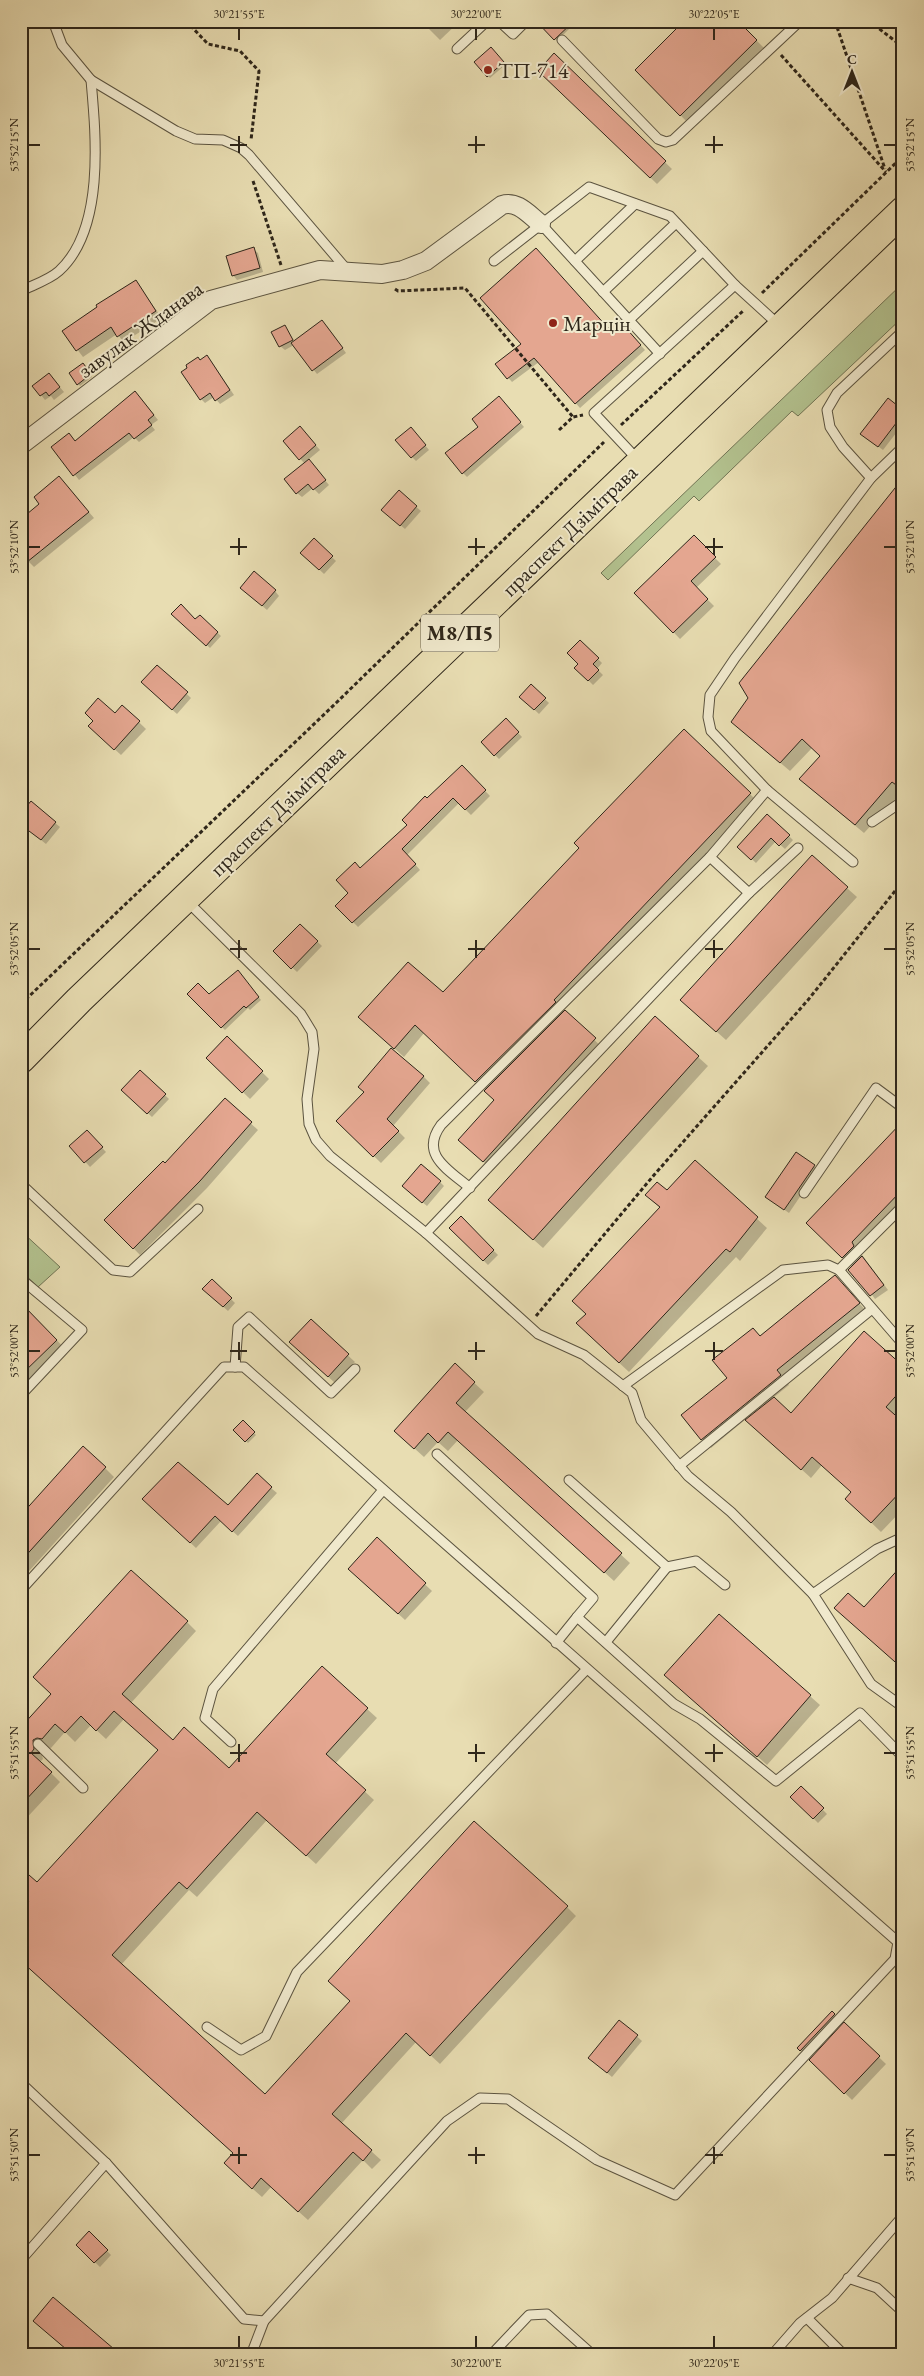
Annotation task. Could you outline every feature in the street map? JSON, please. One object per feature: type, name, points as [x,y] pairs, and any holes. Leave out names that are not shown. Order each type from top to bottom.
[{"type":"main road","name":"праспект Дзімітрава","points":[[21,1059],[185,899],[903,211]]},
{"type":"street","name":"завулак Жданава","points":[[21,445],[211,300],[320,270],[382,274],[403,270],[426,261],[502,205],[508,203],[516,204],[541,224]]},
{"type":"lane","points":[[53,21],[62,45],[92,80],[176,131],[195,139],[223,140],[241,148],[255,160],[349,271]]},
{"type":"lane","points":[[457,49],[487,21]]},
{"type":"lane","points":[[498,21],[513,34],[526,21]]},
{"type":"lane","points":[[562,40],[658,139],[666,142],[673,140],[775,47],[800,21]]},
{"type":"lane","points":[[21,291],[58,272],[71,256],[85,228],[94,187],[96,136],[92,80]]},
{"type":"lane","points":[[494,261],[589,187],[670,216],[735,285],[782,327]]},
{"type":"lane","points":[[574,261],[635,204]]},
{"type":"lane","points":[[603,292],[676,223]]},
{"type":"lane","points":[[541,224],[660,354]]},
{"type":"lane","points":[[629,320],[703,251]]},
{"type":"lane","points":[[640,462],[594,413],[735,285]]},
{"type":"lane","points":[[871,478],[843,447],[830,427],[828,410],[836,393],[903,332]]},
{"type":"lane","points":[[854,862],[767,790],[711,731],[708,717],[710,695],[735,658],[871,478],[903,447]]},
{"type":"lane","points":[[470,1188],[436,1159],[432,1147],[434,1134],[710,857],[767,790]]},
{"type":"lane","points":[[872,822],[903,801]]},
{"type":"lane","points":[[426,1233],[749,892],[798,848]]},
{"type":"lane","points":[[710,857],[749,892]]},
{"type":"lane","points":[[185,899],[301,1014],[312,1032],[314,1050],[307,1099],[309,1124],[316,1140],[330,1156],[426,1233],[538,1334],[584,1355],[632,1394],[641,1420],[688,1476],[731,1512],[813,1594],[871,1684],[903,1707]]},
{"type":"lane","points":[[804,1193],[876,1088],[903,1108]]},
{"type":"lane","points":[[21,1184],[113,1270],[130,1272],[198,1209]]},
{"type":"lane","points":[[839,1270],[903,1206]]},
{"type":"lane","points":[[623,1386],[784,1270],[828,1266],[839,1270],[903,1344]]},
{"type":"lane","points":[[21,1279],[82,1330],[21,1395]]},
{"type":"lane","points":[[680,1466],[872,1309]]},
{"type":"lane","points":[[235,1367],[238,1327],[249,1317],[331,1394],[355,1369]]},
{"type":"lane","points":[[21,1590],[224,1366],[244,1367],[586,1670],[898,1942],[900,1952],[895,1959],[675,2196],[598,2160],[508,2099],[480,2098],[446,2121],[264,2321],[251,2355]]},
{"type":"lane","points":[[437,1454],[593,1598],[556,1643]]},
{"type":"lane","points":[[569,1480],[667,1567]]},
{"type":"lane","points":[[231,1742],[204,1718],[213,1689],[383,1490]]},
{"type":"lane","points":[[813,1594],[877,1549],[903,1537]]},
{"type":"lane","points":[[606,1642],[667,1567],[696,1561],[725,1585]]},
{"type":"lane","points":[[577,1617],[674,1704],[700,1719],[776,1782],[860,1713],[903,1757]]},
{"type":"lane","points":[[207,2027],[241,2050],[266,2036],[297,1972],[586,1670]]},
{"type":"lane","points":[[38,1744],[83,1788]]},
{"type":"lane","points":[[21,2083],[106,2163],[244,2318],[264,2321]]},
{"type":"lane","points":[[21,2260],[106,2163]]},
{"type":"lane","points":[[772,2355],[807,2318],[832,2298],[903,2216]]},
{"type":"lane","points":[[848,2278],[877,2288],[903,2312]]},
{"type":"lane","points":[[491,2355],[529,2315],[547,2314],[593,2355]]},
{"type":"lane","points":[[807,2318],[844,2355]]},
{"type":"path","points":[[835,21],[886,172]]},
{"type":"path","points":[[869,21],[903,47]]},
{"type":"path","points":[[775,47],[886,172]]},
{"type":"path","points":[[21,1004],[336,704],[612,434],[753,302],[903,156]]},
{"type":"path","points":[[382,274],[398,291],[465,288],[573,417]]},
{"type":"path","points":[[559,430],[573,417],[594,413]]},
{"type":"path","points":[[528,1325],[654,1175],[808,1000],[903,881]]},
{"type":"green space","points":[[903,283],[903,317],[798,416],[792,411],[699,501],[694,496],[608,580],[601,573]]},
{"type":"green space","points":[[21,1231],[60,1267],[38,1287],[21,1271]]},
{"type":"building","points":[[536,21],[574,21],[554,40]]},
{"type":"building","points":[[670,21],[738,21],[757,40],[680,116],[635,70],[677,28]]},
{"type":"building","name":"ТП-714","points":[[491,47],[504,62],[487,77],[474,62]]},
{"type":"building","points":[[554,53],[666,161],[650,178],[538,71]]},
{"type":"building","points":[[254,247],[260,268],[232,276],[226,256]]},
{"type":"building","name":"Марцін","points":[[536,248],[608,328],[618,319],[641,345],[575,404],[534,358],[507,379],[495,364],[521,344],[480,298]]},
{"type":"building","points":[[136,280],[156,311],[117,337],[111,327],[76,351],[62,331],[97,307],[96,305]]},
{"type":"building","points":[[322,320],[343,348],[312,371],[291,343]]},
{"type":"building","points":[[285,325],[293,340],[279,347],[271,332]]},
{"type":"building","points":[[207,355],[230,390],[215,401],[210,393],[200,400],[181,372],[187,368],[186,365],[198,357],[200,360]]},
{"type":"building","points":[[83,363],[91,374],[77,385],[69,373]]},
{"type":"building","points":[[49,373],[60,387],[49,396],[46,392],[40,396],[32,386]]},
{"type":"building","points":[[135,391],[154,415],[148,420],[152,425],[134,439],[129,433],[73,476],[51,447],[69,433],[75,441]]},
{"type":"building","points":[[499,396],[521,422],[462,474],[445,453],[478,427],[472,419]]},
{"type":"building","points":[[888,398],[903,410],[903,414],[878,447],[860,434]]},
{"type":"building","points":[[300,426],[316,445],[299,460],[283,441]]},
{"type":"building","points":[[411,427],[426,445],[411,458],[395,440]]},
{"type":"building","points":[[309,459],[326,480],[313,490],[308,484],[296,494],[284,479]]},
{"type":"building","points":[[59,476],[89,512],[27,562],[21,555],[21,519],[39,504],[34,497]]},
{"type":"building","points":[[903,478],[903,790],[892,782],[855,825],[799,779],[820,756],[802,739],[780,763],[731,722],[748,698],[739,683]]},
{"type":"building","points":[[399,490],[417,506],[400,526],[381,510]]},
{"type":"building","points":[[694,535],[716,557],[691,581],[708,599],[673,633],[634,593]]},
{"type":"building","points":[[314,538],[333,556],[319,570],[300,553]]},
{"type":"building","points":[[254,571],[276,590],[262,606],[240,588]]},
{"type":"building","points":[[181,604],[195,619],[200,615],[218,632],[206,646],[171,614]]},
{"type":"building","points":[[580,640],[599,658],[593,664],[599,670],[588,681],[574,668],[578,664],[567,653]]},
{"type":"building","points":[[157,665],[188,692],[172,710],[141,682]]},
{"type":"building","points":[[531,684],[546,698],[534,710],[519,697]]},
{"type":"building","points":[[98,698],[115,713],[122,705],[140,721],[114,750],[88,726],[93,721],[85,713]]},
{"type":"building","points":[[506,718],[519,732],[494,756],[481,742]]},
{"type":"building","points":[[684,729],[751,793],[554,1000],[556,1002],[475,1082],[415,1025],[394,1049],[358,1017],[408,962],[443,992],[579,848],[574,843]]},
{"type":"building","points":[[462,765],[486,790],[465,810],[453,798],[402,849],[416,864],[352,923],[335,906],[348,893],[336,880],[355,862],[360,868],[407,825],[402,820],[425,796],[427,798]]},
{"type":"building","points":[[31,801],[56,822],[41,840],[21,825],[21,813]]},
{"type":"building","points":[[767,814],[790,835],[779,846],[771,838],[751,860],[737,847]]},
{"type":"building","points":[[812,855],[848,887],[716,1032],[680,1000]]},
{"type":"building","points":[[300,924],[318,941],[291,969],[273,951]]},
{"type":"building","points":[[238,970],[259,997],[246,1008],[244,1006],[221,1028],[187,994],[198,983],[209,994]]},
{"type":"building","points":[[565,1010],[596,1038],[483,1162],[458,1140],[494,1100],[484,1091]]},
{"type":"building","points":[[655,1016],[699,1056],[533,1240],[488,1200]]},
{"type":"building","points":[[227,1036],[263,1071],[242,1093],[206,1058]]},
{"type":"building","points":[[391,1048],[424,1076],[387,1119],[399,1131],[373,1157],[336,1121],[364,1092],[358,1087]]},
{"type":"building","points":[[140,1070],[166,1094],[147,1114],[121,1090]]},
{"type":"building","points":[[225,1098],[252,1122],[200,1181],[133,1249],[104,1220],[163,1161],[165,1163]]},
{"type":"building","points":[[903,1121],[903,1189],[852,1242],[854,1246],[842,1258],[806,1223]]},
{"type":"building","points":[[87,1130],[103,1147],[84,1163],[69,1146]]},
{"type":"building","points":[[796,1152],[815,1165],[784,1210],[765,1197]]},
{"type":"building","points":[[695,1160],[758,1217],[730,1252],[726,1249],[619,1363],[576,1323],[586,1314],[572,1301],[660,1207],[645,1195],[657,1182],[667,1190]]},
{"type":"building","points":[[421,1164],[441,1181],[422,1203],[402,1186]]},
{"type":"building","points":[[461,1216],[494,1250],[483,1261],[449,1228]]},
{"type":"building","points":[[862,1256],[884,1285],[870,1296],[848,1270]]},
{"type":"building","points":[[835,1275],[860,1303],[777,1370],[781,1375],[701,1440],[681,1415],[727,1378],[712,1360],[753,1328],[760,1336]]},
{"type":"building","points":[[212,1279],[232,1298],[223,1307],[202,1289]]},
{"type":"building","points":[[21,1303],[57,1340],[21,1375]]},
{"type":"building","points":[[311,1319],[349,1354],[328,1377],[289,1342]]},
{"type":"building","points":[[864,1331],[903,1366],[903,1388],[886,1407],[903,1422],[903,1489],[871,1523],[845,1499],[851,1492],[812,1457],[801,1470],[745,1420],[774,1397],[791,1413]]},
{"type":"building","points":[[455,1363],[475,1382],[456,1403],[622,1553],[604,1573],[448,1432],[438,1443],[428,1433],[414,1449],[394,1431]]},
{"type":"building","points":[[243,1420],[255,1432],[245,1442],[233,1430]]},
{"type":"building","points":[[83,1446],[106,1467],[21,1561],[21,1515]]},
{"type":"building","points":[[178,1462],[228,1505],[257,1473],[272,1487],[232,1532],[215,1516],[190,1543],[142,1499]]},
{"type":"building","points":[[377,1537],[426,1583],[398,1614],[348,1569]]},
{"type":"building","points":[[903,1564],[903,1669],[834,1608],[848,1593],[864,1607]]},
{"type":"building","points":[[131,1570],[188,1621],[122,1694],[173,1740],[184,1727],[229,1768],[322,1666],[368,1708],[326,1754],[366,1790],[306,1856],[257,1812],[187,1889],[179,1882],[112,1955],[265,2094],[350,2001],[328,1981],[474,1821],[568,1906],[430,2056],[406,2033],[332,2114],[372,2150],[363,2161],[353,2152],[298,2212],[261,2178],[252,2189],[224,2163],[233,2153],[21,1961],[21,1910],[29,1901],[21,1894],[21,1868],[37,1882],[158,1750],[114,1711],[96,1731],[81,1716],[65,1733],[55,1724],[42,1739],[37,1738],[33,1740],[34,1749],[31,1753],[52,1772],[21,1805],[21,1727],[51,1694],[33,1677]]},
{"type":"building","points":[[719,1614],[811,1695],[757,1757],[664,1675]]},
{"type":"building","points":[[801,1786],[824,1808],[813,1819],[790,1797]]},
{"type":"building","points":[[832,2011],[835,2014],[800,2051],[797,2048]]},
{"type":"building","points":[[619,2020],[638,2035],[607,2073],[588,2058]]},
{"type":"building","points":[[844,2022],[880,2056],[844,2094],[809,2060]]},
{"type":"building","points":[[89,2231],[108,2250],[94,2263],[76,2245]]},
{"type":"building","points":[[53,2297],[121,2355],[73,2355],[33,2321]]},
{"type":"place","name":"ТП-714","points":[[488,70]]},
{"type":"place","name":"Марцін","points":[[553,323]]}]
